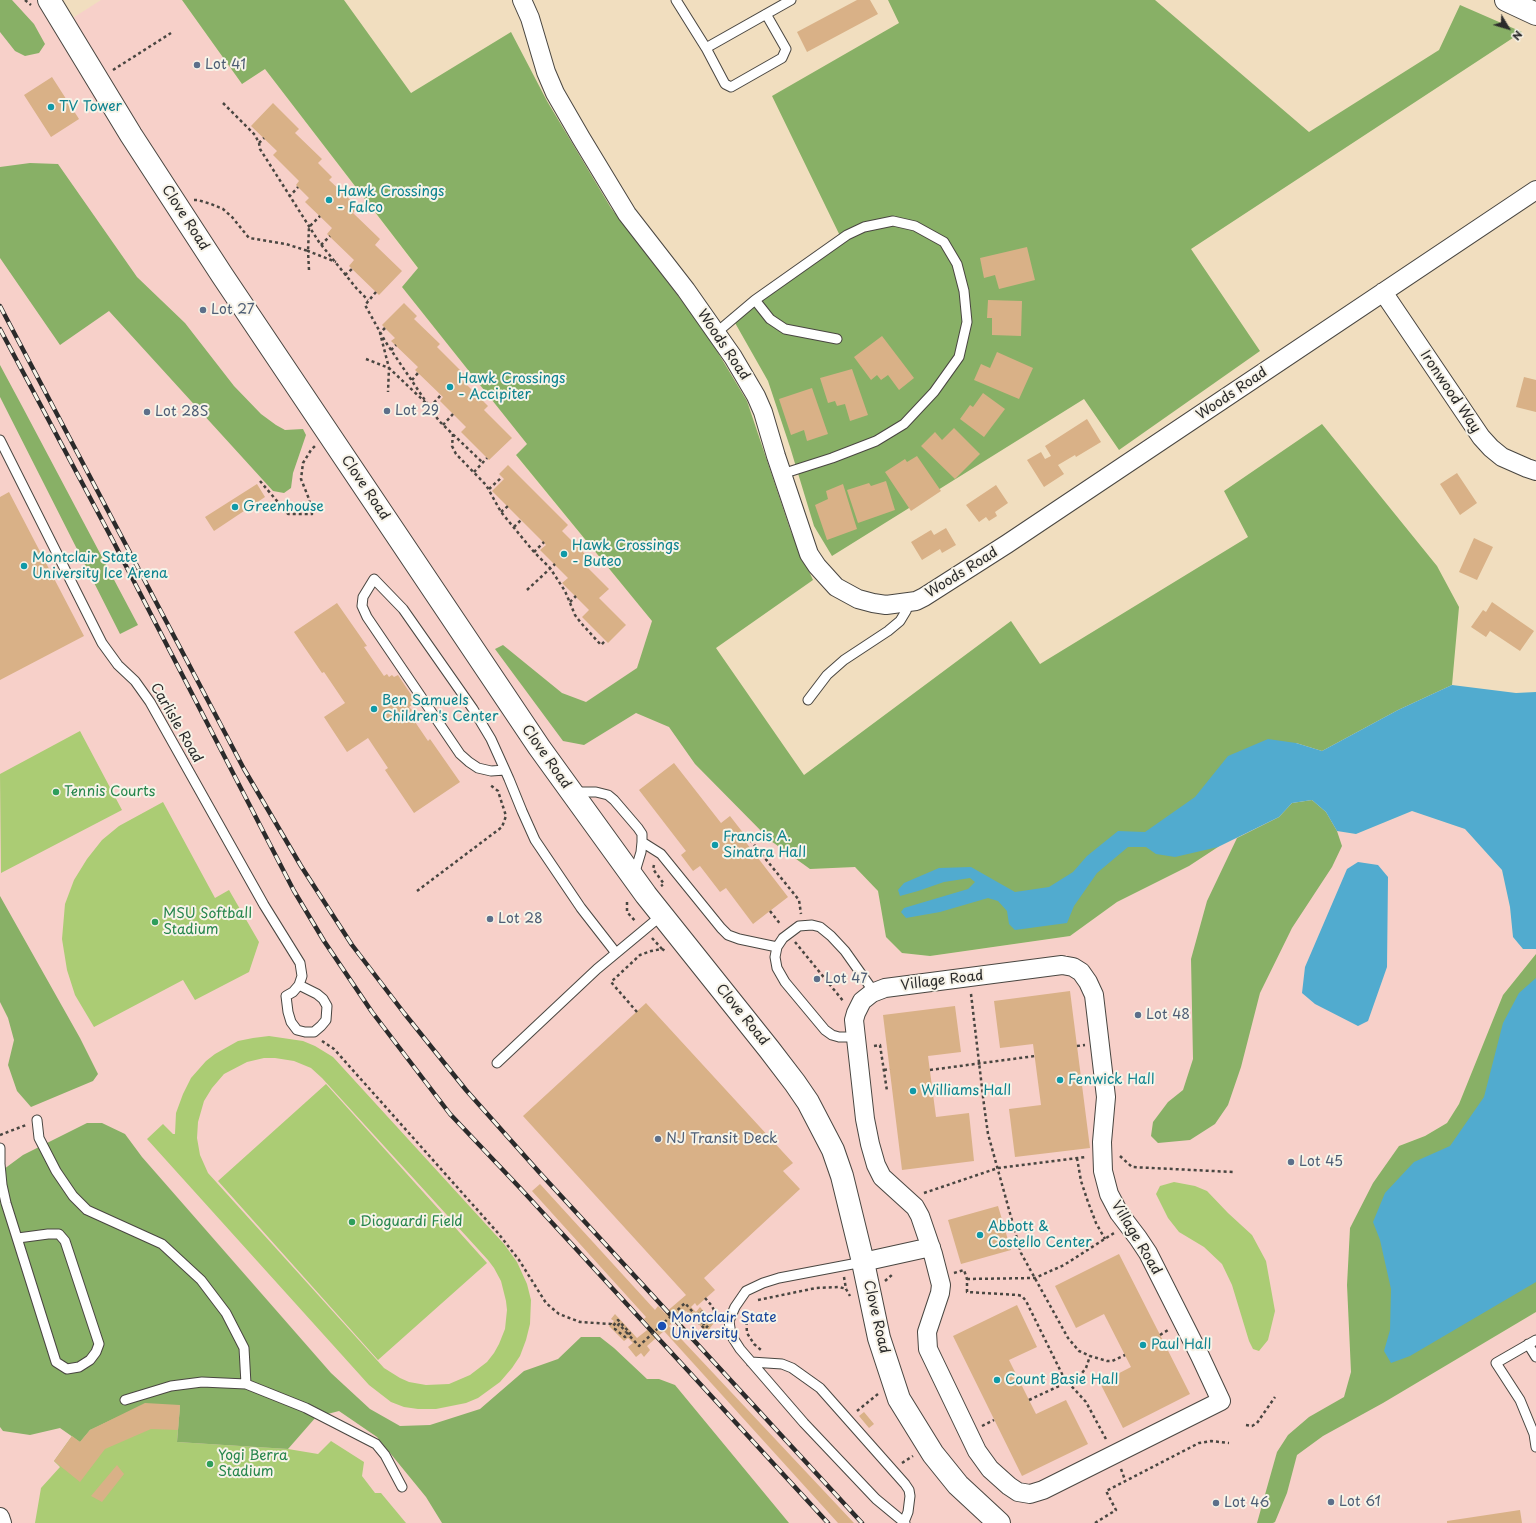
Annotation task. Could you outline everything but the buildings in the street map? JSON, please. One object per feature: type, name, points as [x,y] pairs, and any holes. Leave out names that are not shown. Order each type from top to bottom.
[{"type":"street","name":"Woods Road","points":[[522,0],[530,18],[546,72],[558,100],[627,214],[686,290],[733,357],[761,406],[809,554],[826,577],[836,587],[858,599],[886,605],[909,602],[924,597],[1007,544],[1536,190]]},
{"type":"street","points":[[1506,0],[1536,14]]},
{"type":"street","name":"Clove Road","points":[[48,2],[131,135],[229,285],[522,722],[571,792],[662,915],[791,1077],[815,1114],[833,1150],[842,1176],[863,1262],[878,1338],[899,1398],[933,1454],[958,1485],[999,1523]]},
{"type":"street","name":"Ironwood Way","points":[[1383,292],[1481,437],[1502,457],[1520,466],[1536,470]]},
{"type":"street","name":"Village Road","points":[[1062,965],[1073,967],[1081,972],[1094,995],[1106,1097],[1102,1154],[1103,1170],[1109,1194],[1119,1213],[1148,1253],[1221,1401],[1043,1490],[1030,1494],[1018,1492],[1009,1486],[990,1468],[977,1451],[928,1349],[927,1332],[940,1293],[941,1285],[931,1247],[920,1216],[915,1207],[882,1177],[876,1165],[870,1144],[865,1119],[861,1042],[854,1020],[862,1001],[874,992],[885,988],[1062,965]]},
{"type":"street","points":[[863,1262],[931,1247]]},
{"type":"street","points":[[0,1517],[2,1523]]},
{"type":"lane","points":[[676,0],[706,48],[725,84],[731,87],[782,58],[786,49],[766,14]]},
{"type":"lane","points":[[706,48],[791,0]]},
{"type":"lane","points":[[716,333],[755,300],[847,235],[864,227],[893,221],[915,226],[944,242],[957,264],[964,291],[967,322],[959,357],[934,392],[904,424],[876,441],[832,458],[782,474]]},
{"type":"lane","points":[[755,300],[770,319],[785,329],[837,339]]},
{"type":"lane","name":"Carlisle Road","points":[[0,440],[102,642],[118,665],[135,682],[150,702],[264,905],[300,962],[302,976],[299,985]]},
{"type":"lane","points":[[505,770],[491,771],[478,768],[460,754],[367,617],[362,606],[362,597],[374,579],[403,609],[469,703],[491,739],[505,770],[536,840],[581,908],[616,953]]},
{"type":"lane","points":[[808,700],[827,675],[844,660],[888,631],[900,621],[909,602]]},
{"type":"lane","points":[[571,792],[596,792],[608,795],[638,828],[642,834],[641,852],[633,876]]},
{"type":"lane","points":[[642,842],[661,854],[721,928],[728,934],[739,939],[766,946],[777,947]]},
{"type":"lane","points":[[497,1063],[616,953],[662,915]]},
{"type":"lane","points":[[861,1042],[832,1035],[825,1030],[785,982],[777,968],[775,957],[777,947],[783,938],[799,926],[812,925],[820,927],[845,951],[874,992]]},
{"type":"lane","points":[[299,985],[317,994],[323,999],[327,1006],[326,1020],[314,1032],[297,1030],[291,1022],[286,996],[293,992],[299,985]]},
{"type":"lane","points":[[37,1120],[39,1138],[56,1171],[73,1196],[88,1210],[162,1244],[205,1286],[226,1313],[244,1348],[246,1384]]},
{"type":"lane","points":[[0,1148],[2,1185],[18,1238],[56,1362],[67,1369],[79,1366],[90,1360],[96,1352],[99,1344],[65,1241],[59,1234],[18,1238]]},
{"type":"lane","points":[[751,1362],[782,1364],[792,1368],[820,1388],[906,1484],[910,1496],[905,1523],[876,1499],[804,1423],[751,1362],[740,1349],[731,1334],[729,1322],[735,1307],[746,1291],[763,1283],[779,1278],[863,1262]]},
{"type":"lane","points":[[1536,1357],[1532,1342],[1496,1363],[1520,1400],[1534,1434],[1536,1444]]},
{"type":"lane","points":[[125,1400],[171,1386],[202,1382],[246,1384],[306,1408],[376,1444],[385,1455],[402,1487]]},
{"type":"path","points":[[113,70],[171,33]]},
{"type":"path","points":[[223,103],[255,135],[260,143],[260,149],[289,197],[321,245],[345,275],[368,300]]},
{"type":"path","points":[[260,143],[264,138]]},
{"type":"path","points":[[289,197],[298,187]]},
{"type":"path","points":[[178,207],[191,200],[198,200],[211,204],[232,216],[249,238],[286,244],[336,262]]},
{"type":"path","points":[[309,270],[309,227],[320,216]]},
{"type":"path","points":[[321,245],[330,236]]},
{"type":"path","points":[[345,275],[352,269]]},
{"type":"path","points":[[376,292],[365,305],[380,333],[443,425],[483,463]]},
{"type":"path","points":[[380,333],[385,328]]},
{"type":"path","points":[[380,333],[389,368],[388,392]]},
{"type":"path","points":[[391,350],[396,345]]},
{"type":"path","points":[[366,359],[389,368],[430,407]]},
{"type":"path","points":[[412,380],[418,373]]},
{"type":"path","points":[[430,407],[441,395]]},
{"type":"path","points":[[443,425],[453,414]]},
{"type":"path","points":[[453,434],[452,446],[456,454],[486,484],[501,512],[534,552],[550,568],[565,591],[574,615],[601,645],[605,641]]},
{"type":"path","points":[[260,481],[288,514],[312,514],[309,499],[301,478],[303,463],[310,450]]},
{"type":"path","points":[[474,472],[487,458]]},
{"type":"path","points":[[489,489],[502,476]]},
{"type":"path","points":[[501,512],[508,506]]},
{"type":"path","points":[[514,527],[521,520]]},
{"type":"path","points":[[534,552],[544,542]]},
{"type":"path","points":[[527,590],[554,564]]},
{"type":"path","points":[[570,602],[576,596]]},
{"type":"path","points":[[416,891],[496,833],[502,827],[506,816],[498,791],[493,786],[484,783]]},
{"type":"path","points":[[744,840],[751,841],[799,900],[801,915]]},
{"type":"path","points":[[770,911],[848,1008],[856,1013]]},
{"type":"path","points":[[766,946],[772,931],[786,920]]},
{"type":"path","points":[[637,1012],[611,982],[645,952],[662,949],[671,955]]},
{"type":"path","points":[[969,978],[988,1134],[1021,1253],[1073,1345],[1078,1351],[1090,1356],[1112,1361],[1125,1356]]},
{"type":"path","points":[[314,1032],[322,1041],[334,1049],[498,1233],[519,1260],[546,1303],[559,1314],[580,1322],[611,1324],[613,1326],[618,1320],[630,1334],[624,1337],[615,1329],[620,1324],[626,1332],[639,1346],[685,1303],[698,1318],[704,1324],[709,1321],[701,1311],[694,1318],[705,1328],[717,1316]]},
{"type":"path","points":[[861,1042],[880,1045],[886,1091]]},
{"type":"path","points":[[1077,1046],[1087,1045]]},
{"type":"path","points":[[930,1070],[1035,1056]]},
{"type":"path","points":[[884,1070],[890,1069]]},
{"type":"path","points":[[0,1135],[37,1120]]},
{"type":"path","points":[[906,1198],[998,1168],[1112,1153],[1119,1155],[1132,1167],[1233,1172]]},
{"type":"path","points":[[1076,1158],[1088,1202],[1096,1223],[1105,1239]]},
{"type":"path","points":[[967,1279],[1035,1278],[1064,1265],[1117,1231]]},
{"type":"path","points":[[937,1269],[949,1265],[952,1274],[964,1270],[967,1279],[967,1292],[1022,1296],[1026,1301],[1064,1378],[1086,1402],[1108,1443]]},
{"type":"path","points":[[842,1266],[846,1289]]},
{"type":"path","points":[[752,1304],[758,1300],[816,1288],[839,1287],[846,1289],[868,1285],[886,1281],[894,1273]]},
{"type":"path","points":[[745,1317],[747,1310]]},
{"type":"path","points":[[1160,1334],[1171,1329]]},
{"type":"path","points":[[1029,1400],[1068,1382],[1082,1373],[1086,1368],[1090,1356]]},
{"type":"path","points":[[857,1412],[880,1393]]},
{"type":"path","points":[[1246,1425],[1252,1426],[1257,1423],[1275,1398]]},
{"type":"path","points":[[1095,1523],[1116,1510],[1106,1491],[1199,1443],[1229,1443]]},
{"type":"path","points":[[1119,1465],[1125,1480]]},
{"type":"shaded area","name":"Montclair State University","points":[[0,0],[40,0],[57,28],[101,0],[182,0],[242,84],[265,69],[418,269],[402,287],[527,444],[516,456],[652,621],[810,869],[855,867],[878,891],[886,937],[902,953],[930,956],[1070,936],[1117,902],[1189,866],[1218,847],[1279,817],[1326,812],[1337,831],[1356,834],[1412,811],[1465,829],[1502,870],[1510,907],[1513,937],[1523,949],[1536,949],[1536,954],[1503,995],[1459,1104],[1447,1123],[1425,1136],[1399,1146],[1350,1228],[1347,1285],[1351,1372],[1383,1403],[1536,1312],[1536,1523],[0,1523]]},
{"type":"green space","points":[[0,0],[12,0],[34,24],[45,44],[39,53],[25,56],[15,51],[0,32]]},
{"type":"green space","points":[[182,0],[344,0],[411,93],[511,32],[547,101],[611,208],[705,331],[747,401],[791,532],[813,580],[716,648],[804,775],[1011,621],[1040,664],[1248,537],[1224,491],[1322,424],[1437,566],[1459,607],[1452,685],[1398,710],[1322,751],[1296,743],[1218,847],[1189,866],[1117,902],[1070,936],[930,956],[902,953],[886,937],[878,891],[855,867],[810,869],[771,841],[695,764],[669,727],[636,713],[584,745],[563,741],[495,649],[503,645],[562,693],[586,702],[637,668],[652,621],[516,455],[527,444],[402,287],[418,268],[265,69],[242,84]]},
{"type":"green space","points":[[888,0],[1155,0],[1309,132],[1439,50],[1460,5],[1522,32],[1191,249],[1260,351],[1119,450],[1084,399],[832,556],[814,526],[768,381],[730,314],[843,242],[772,96],[899,23]]},
{"type":"green space","points":[[30,163],[58,164],[137,277],[185,323],[234,386],[261,414],[276,425],[285,430],[303,429],[306,435],[293,473],[291,488],[284,493],[273,491],[109,311],[60,345],[0,258],[0,167]]},
{"type":"green space","points":[[0,365],[138,625],[120,634],[0,397]]},
{"type":"green space","name":"Tennis Courts","points":[[80,731],[122,810],[1,873],[0,774]]},
{"type":"green space","points":[[1312,800],[1326,812],[1337,831],[1342,846],[1332,867],[1292,928],[1260,993],[1241,1067],[1228,1105],[1215,1124],[1190,1140],[1158,1143],[1151,1136],[1153,1122],[1168,1102],[1183,1090],[1193,1059],[1191,959],[1207,901],[1237,838],[1279,817],[1292,803]]},
{"type":"green space","name":"MSU Softball Stadium","points":[[163,802],[215,898],[229,890],[259,942],[249,972],[195,1000],[183,980],[94,1027],[75,995],[67,970],[62,939],[65,904],[74,880],[87,859],[102,840],[119,826]]},
{"type":"green space","points":[[0,896],[80,1038],[98,1074],[93,1081],[31,1107],[17,1091],[8,1065],[14,1040],[8,1018],[0,1002]]},
{"type":"green space","points":[[1536,954],[1536,1312],[1383,1403],[1323,1436],[1297,1455],[1287,1493],[1275,1522],[1257,1523],[1277,1452],[1288,1435],[1309,1417],[1344,1397],[1351,1372],[1347,1285],[1350,1228],[1373,1183],[1399,1146],[1425,1136],[1447,1123],[1459,1104],[1503,995]]},
{"type":"green space","points":[[269,1036],[303,1041],[315,1046],[333,1057],[504,1244],[517,1262],[527,1284],[531,1300],[530,1324],[526,1340],[520,1356],[512,1368],[500,1382],[478,1398],[466,1403],[436,1409],[418,1409],[404,1407],[391,1402],[369,1385],[147,1139],[163,1124],[173,1134],[175,1134],[176,1113],[183,1094],[191,1078],[206,1061],[238,1041]],"holes":[[[264,1058],[294,1061],[311,1068],[322,1078],[494,1268],[501,1281],[506,1301],[507,1310],[505,1329],[494,1353],[487,1362],[470,1375],[449,1384],[426,1385],[409,1382],[384,1368],[208,1173],[200,1155],[197,1138],[198,1122],[204,1101],[212,1088],[224,1074],[247,1062]]]},
{"type":"green space","name":"Dioguardi Field","points":[[326,1084],[487,1263],[378,1360],[218,1181]]},
{"type":"green space","points":[[87,1123],[102,1123],[125,1134],[142,1157],[331,1373],[370,1409],[400,1426],[430,1425],[480,1409],[524,1371],[558,1359],[581,1337],[600,1337],[647,1379],[659,1379],[675,1385],[789,1523],[442,1523],[426,1497],[377,1437],[339,1411],[316,1417],[288,1449],[177,1442],[180,1406],[145,1404],[90,1430],[80,1442],[60,1428],[30,1435],[3,1431],[0,1427],[0,1172],[23,1155]]},
{"type":"green space","points":[[1174,1182],[1195,1186],[1207,1191],[1252,1235],[1266,1261],[1275,1311],[1268,1340],[1259,1351],[1253,1349],[1249,1341],[1232,1285],[1222,1264],[1204,1247],[1179,1232],[1168,1218],[1156,1194],[1160,1186]]},
{"type":"green space","name":"Yogi Berra Stadium","points":[[145,1403],[180,1405],[177,1442],[288,1449],[318,1454],[331,1441],[364,1462],[362,1476],[375,1493],[381,1493],[406,1523],[35,1523],[41,1488],[60,1467],[54,1461],[72,1436],[80,1442],[90,1430]]},
{"type":"water","points":[[1452,685],[1516,693],[1536,692],[1536,949],[1523,949],[1513,937],[1510,907],[1502,870],[1465,829],[1412,811],[1356,834],[1337,831],[1326,812],[1312,800],[1292,803],[1279,817],[1218,847],[1175,857],[1156,854],[1146,847],[1128,847],[1097,873],[1074,906],[1067,923],[1015,930],[1009,924],[1007,911],[998,901],[988,898],[940,912],[906,918],[901,912],[904,908],[968,889],[975,882],[970,878],[944,882],[900,896],[898,890],[904,883],[939,868],[971,867],[1015,892],[1049,887],[1073,872],[1087,856],[1118,831],[1145,832],[1195,797],[1228,756],[1268,739],[1296,743],[1322,751],[1398,710]]},
{"type":"water","points":[[1358,862],[1378,865],[1388,877],[1387,967],[1368,1021],[1358,1026],[1315,1004],[1302,993],[1305,967],[1347,869]]},
{"type":"water","points":[[1536,978],[1536,1282],[1410,1356],[1391,1363],[1384,1351],[1390,1330],[1391,1289],[1380,1240],[1373,1222],[1385,1193],[1414,1162],[1450,1146],[1484,1097],[1503,1023],[1519,993]]},
{"type":"railway","points":[[0,306],[244,769],[301,866],[352,945],[466,1090],[539,1172],[862,1523]]},
{"type":"railway","points":[[0,329],[111,537],[294,891],[324,941],[372,1012],[450,1114],[521,1189],[828,1523]]},
{"type":"place","name":"Lot 41","points":[[197,65]]},
{"type":"place","name":"TV Tower","points":[[51,107]]},
{"type":"place","name":"Hawk Crossings - Falco","points":[[329,200]]},
{"type":"place","name":"Lot 27","points":[[203,310]]},
{"type":"place","name":"Hawk Crossings - Accipiter","points":[[450,387]]},
{"type":"place","name":"Lot 29","points":[[387,411]]},
{"type":"place","name":"Lot 28S","points":[[147,412]]},
{"type":"place","name":"Greenhouse","points":[[235,507]]},
{"type":"place","name":"Hawk Crossings - Buteo","points":[[564,554]]},
{"type":"place","name":"Montclair State University Ice Arena","points":[[24,566]]},
{"type":"place","name":"Ben Samuels Children's Center","points":[[374,709]]},
{"type":"place","name":"Tennis Courts","points":[[56,792]]},
{"type":"place","name":"Francis A. Sinatra Hall","points":[[715,845]]},
{"type":"place","name":"Lot 28","points":[[490,919]]},
{"type":"place","name":"MSU Softball Stadium","points":[[155,922]]},
{"type":"place","name":"Lot 47","points":[[817,979]]},
{"type":"place","name":"Lot 48","points":[[1138,1015]]},
{"type":"place","name":"Fenwick Hall","points":[[1060,1080]]},
{"type":"place","name":"Williams Hall","points":[[913,1091]]},
{"type":"place","name":"NJ Transit Deck","points":[[658,1139]]},
{"type":"place","name":"Lot 45","points":[[1291,1162]]},
{"type":"place","name":"Dioguardi Field","points":[[352,1222]]},
{"type":"place","name":"Abbott & Costello Center","points":[[980,1235]]},
{"type":"place","name":"Montclair State University","points":[[662,1326]]},
{"type":"place","name":"Paul Hall","points":[[1143,1345]]},
{"type":"place","name":"Count Basie Hall","points":[[997,1380]]},
{"type":"place","name":"Yogi Berra Stadium","points":[[210,1464]]},
{"type":"place","name":"Lot 61","points":[[1331,1502]]},
{"type":"place","name":"Lot 46","points":[[1216,1503]]}]
